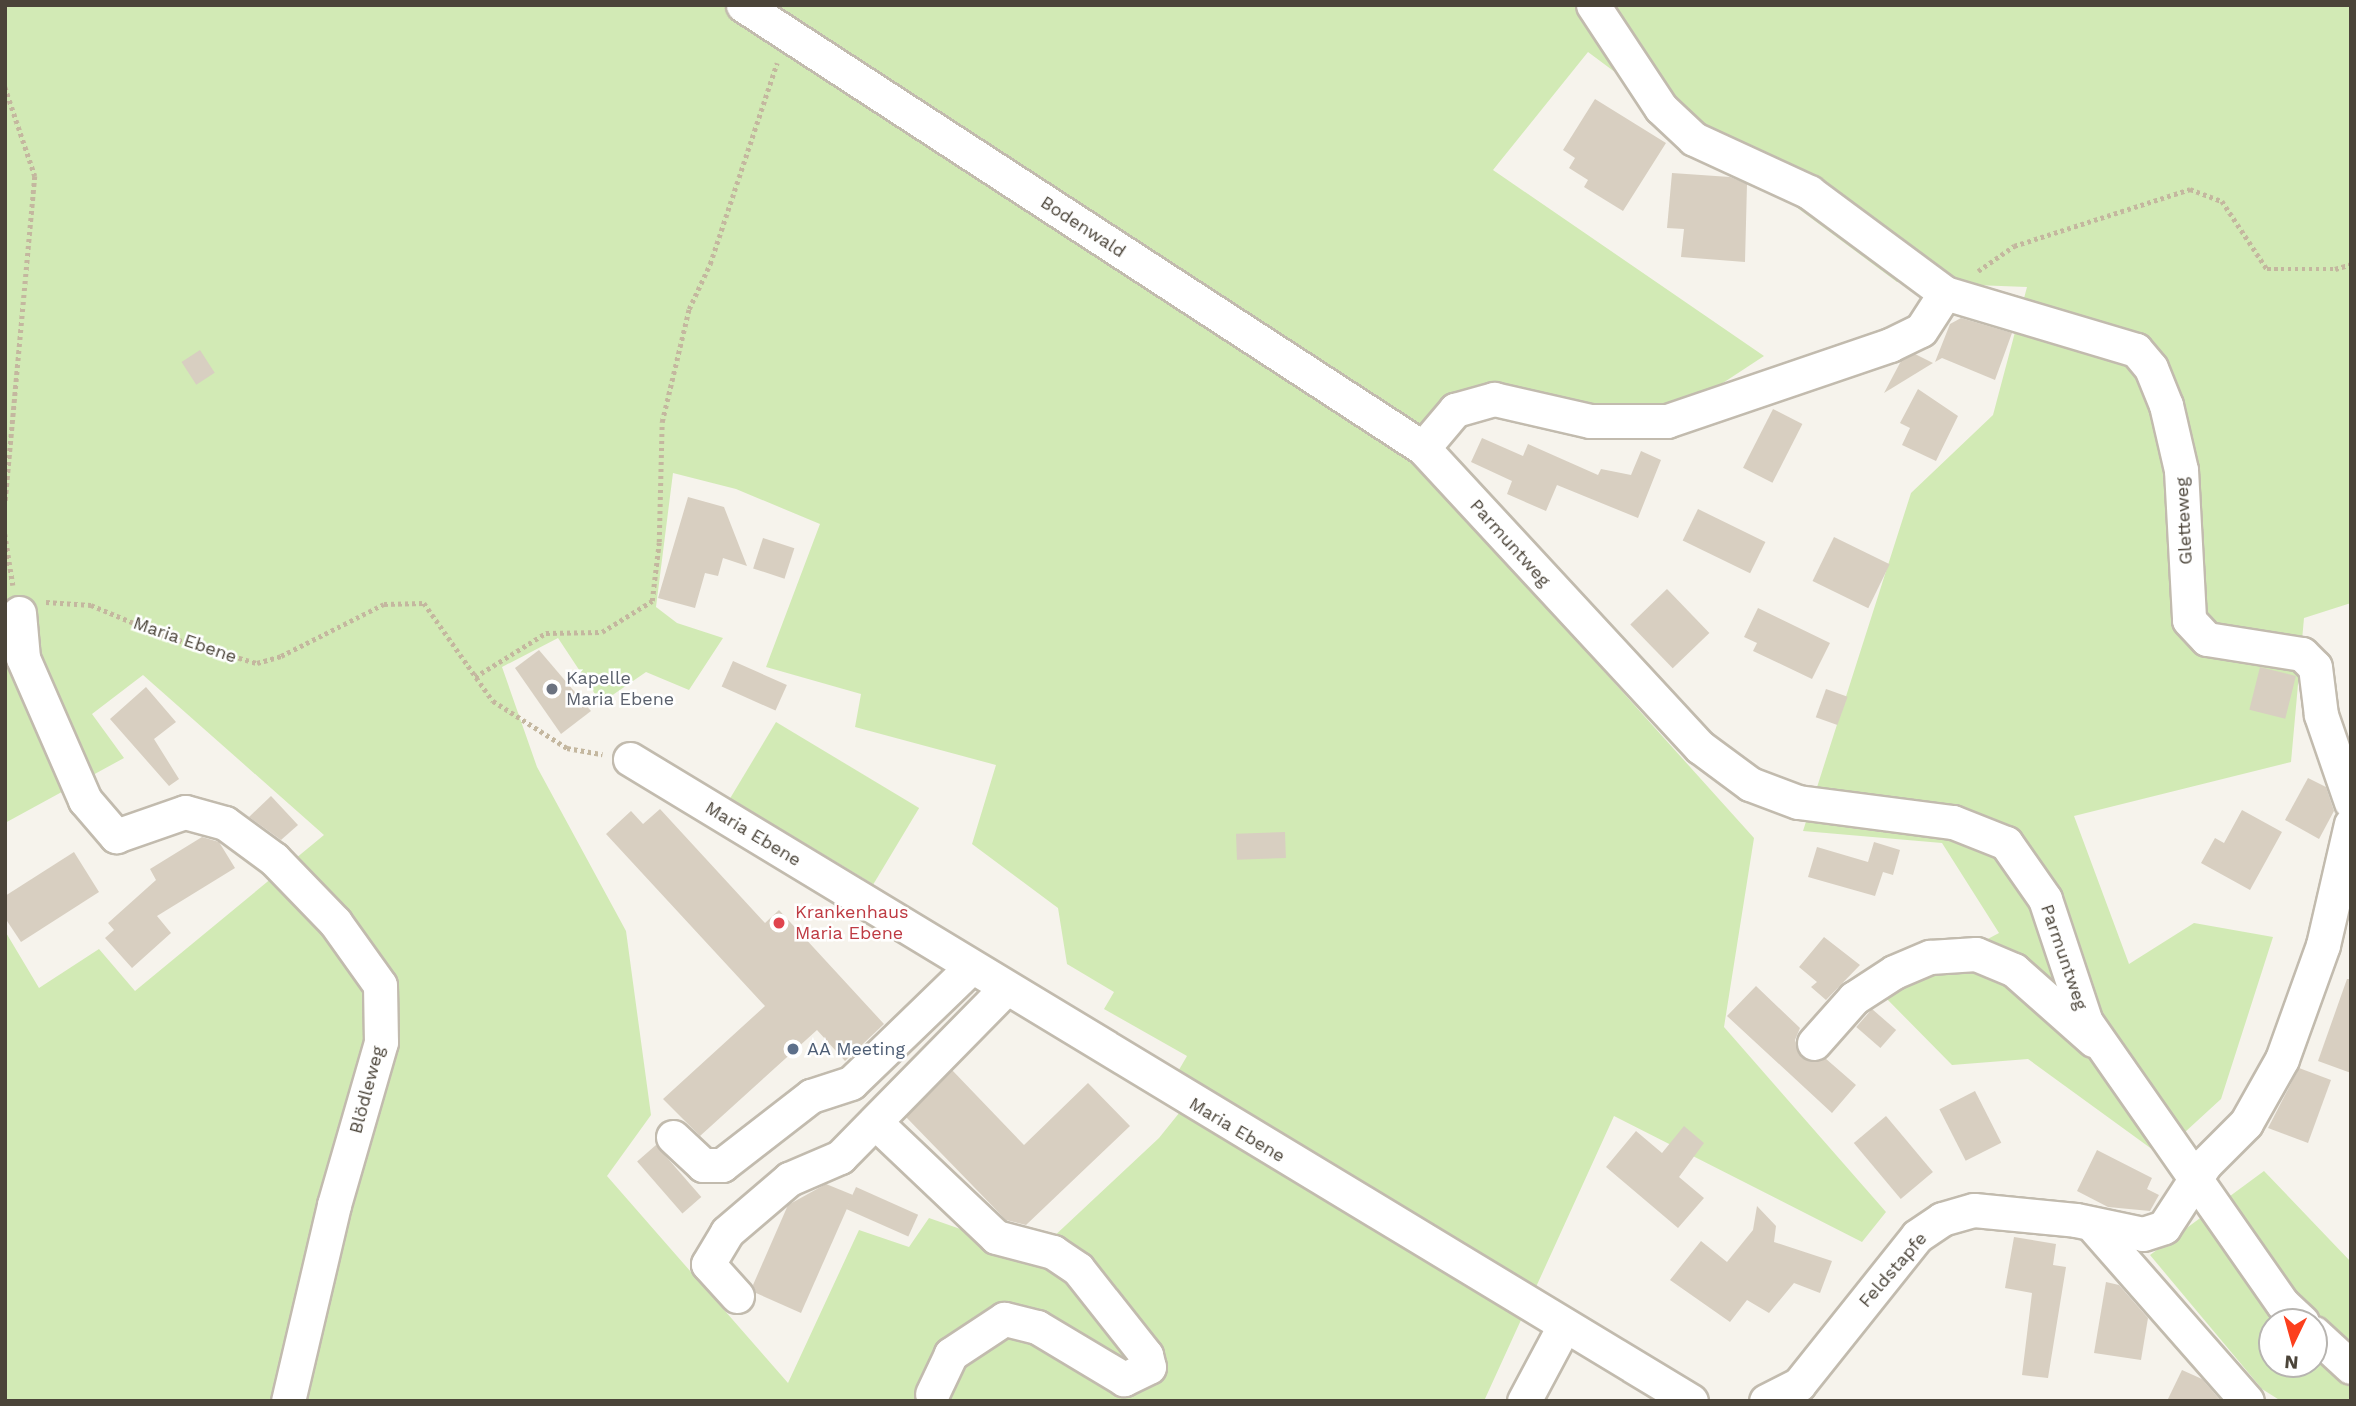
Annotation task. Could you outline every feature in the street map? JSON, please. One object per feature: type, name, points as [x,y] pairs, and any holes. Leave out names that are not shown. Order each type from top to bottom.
[{"type":"street","name":"Bodenwald","points":[[743,5],[1423,448]]},
{"type":"street","points":[[1423,448],[1455,410],[1494,399],[1604,423],[1667,421],[1900,340],[1921,330],[1945,293],[1809,192],[1694,139],[1646,88],[1593,5]]},
{"type":"street","name":"Gletteweg","points":[[1945,293],[2110,338],[2136,349],[2151,368],[2181,470],[2189,620],[2207,639],[2302,654],[2315,667],[2321,715],[2351,802]]},
{"type":"street","name":"Parmuntweg","points":[[1423,448],[1700,747],[1750,784],[1798,802],[1953,822],[2006,844],[2045,899],[2086,1022],[2287,1308]]},
{"type":"street","name":"Blödleweg","points":[[19,613],[23,658],[85,800],[116,836],[185,813],[225,823],[274,859],[335,922],[380,985],[382,1042],[334,1205],[288,1401]]},
{"type":"street","name":"Maria Ebene","points":[[630,759],[1563,1328],[1691,1401]]},
{"type":"street","points":[[2197,1180],[2205,1164],[2246,1123],[2282,1059],[2326,934],[2351,824]]},
{"type":"street","points":[[1814,1043],[1854,998],[1894,972],[1930,957],[1976,954],[2014,970],[2062,1017],[2106,1049]]},
{"type":"street","points":[[673,1137],[703,1165],[722,1165],[811,1096],[851,1083],[971,967]]},
{"type":"street","points":[[737,1296],[708,1264],[727,1232],[789,1179],[840,1157],[1006,988]]},
{"type":"street","points":[[874,1122],[996,1237],[1053,1252],[1078,1269],[1146,1356],[1149,1367],[1124,1379],[1037,1327],[1004,1319],[951,1354],[932,1394]]},
{"type":"street","name":"Feldstapfe","points":[[1766,1401],[1799,1384],[1917,1236],[1942,1219],[1974,1210],[2008,1212],[2143,1234],[2164,1227],[2197,1180]]},
{"type":"street","points":[[2095,1228],[2247,1401]]},
{"type":"street","points":[[1524,1401],[1563,1328]]},
{"type":"street","points":[[2328,1346],[2351,1367]]},
{"type":"path","points":[[475,677],[546,633],[602,632],[652,601],[659,542],[662,422],[689,309],[710,264],[780,55],[793,40]]},
{"type":"path","points":[[5,87],[35,176],[5,503]]},
{"type":"path","points":[[1945,293],[2014,246],[2190,189],[2222,201],[2267,269],[2335,270],[2351,264]]},
{"type":"path","points":[[5,534],[19,613]]},
{"type":"path","name":"Maria Ebene","points":[[19,613],[61,600],[92,605],[165,636],[257,663],[281,656],[384,604],[424,603],[493,701],[567,748],[630,759]]},
{"type":"green space","points":[[5,5],[2351,5],[2351,603],[2304,618],[2291,762],[2074,816],[2129,964],[2194,923],[2273,937],[2221,1099],[2160,1155],[2028,1059],[1952,1065],[1883,995],[1999,933],[1942,843],[1803,831],[1911,493],[1993,415],[2027,287],[1897,282],[1588,52],[1493,170],[1764,356],[1636,440],[1480,411],[1419,466],[1754,838],[1724,1027],[1886,1212],[1862,1242],[1614,1116],[1484,1401],[5,1401],[5,931],[39,988],[99,949],[135,991],[324,835],[143,675],[92,714],[124,758],[5,823]],"holes":[[[673,473],[736,489],[820,524],[766,667],[861,694],[855,727],[996,765],[972,844],[1058,908],[1067,964],[1114,992],[1104,1009],[1187,1056],[1176,1075],[1196,1092],[1159,1138],[1034,1255],[929,1218],[909,1247],[859,1230],[788,1383],[607,1176],[651,1115],[626,931],[537,767],[502,667],[558,638],[601,703],[646,672],[689,690],[723,638],[677,623],[656,607]]]},
{"type":"green space","points":[[776,722],[919,808],[873,884],[730,798]]},
{"type":"green space","points":[[2264,1171],[2351,1262],[2351,1401],[2281,1401],[2262,1389],[2150,1255]]},
{"type":"building","points":[[1595,99],[1666,143],[1623,211],[1584,187],[1588,180],[1569,168],[1575,158],[1563,150]]},
{"type":"building","points":[[1672,173],[1730,177],[1747,184],[1745,262],[1681,257],[1684,229],[1667,228]]},
{"type":"building","points":[[1961,318],[2012,333],[1995,380],[1942,358],[1935,362],[1950,324]]},
{"type":"building","points":[[200,350],[215,373],[196,385],[182,362]]},
{"type":"building","points":[[1915,354],[1933,363],[1884,393],[1901,361]]},
{"type":"building","points":[[1918,389],[1958,416],[1936,461],[1902,445],[1910,428],[1900,423]]},
{"type":"building","points":[[1773,409],[1802,424],[1772,483],[1743,468]]},
{"type":"building","points":[[1482,438],[1523,456],[1528,444],[1598,475],[1601,469],[1631,475],[1641,451],[1661,460],[1638,518],[1557,485],[1546,511],[1507,494],[1512,481],[1471,462]]},
{"type":"building","points":[[688,497],[724,507],[747,566],[723,558],[718,576],[705,573],[695,608],[658,598]]},
{"type":"building","points":[[1698,509],[1765,542],[1750,573],[1683,540]]},
{"type":"building","points":[[1834,537],[1890,564],[1868,608],[1813,581]]},
{"type":"building","points":[[763,538],[794,548],[784,579],[753,568]]},
{"type":"building","points":[[1667,589],[1709,633],[1673,668],[1630,624]]},
{"type":"building","points":[[1758,608],[1830,643],[1812,679],[1753,651],[1757,643],[1744,637]]},
{"type":"building","name":"Kapelle Maria Ebene","points":[[539,650],[591,711],[561,734],[515,668]]},
{"type":"building","points":[[733,661],[787,685],[776,711],[722,687]]},
{"type":"building","points":[[2260,667],[2296,676],[2285,719],[2249,710]]},
{"type":"building","points":[[146,687],[176,722],[154,739],[179,779],[169,786],[110,719]]},
{"type":"building","points":[[1826,689],[1848,697],[1837,725],[1816,717]]},
{"type":"building","points":[[2308,778],[2326,787],[2334,811],[2319,839],[2285,820]]},
{"type":"building","points":[[271,796],[298,825],[281,840],[249,817]]},
{"type":"building","points":[[660,809],[765,923],[779,910],[884,1024],[845,1061],[817,1030],[700,1136],[663,1099],[765,1006],[606,834],[631,811],[643,824]]},
{"type":"building","points":[[2242,810],[2282,832],[2250,890],[2201,863],[2215,838],[2224,843]]},
{"type":"building","points":[[1285,832],[1286,858],[1237,860],[1236,834]]},
{"type":"building","points":[[202,837],[219,842],[235,868],[157,916],[171,933],[132,968],[105,938],[114,930],[108,923],[156,880],[150,869]]},
{"type":"building","points":[[1874,842],[1900,850],[1893,875],[1883,872],[1875,896],[1808,877],[1817,847],[1868,862]]},
{"type":"building","points":[[74,852],[99,892],[21,942],[5,918],[5,896]]},
{"type":"building","points":[[1824,937],[1860,965],[1826,1000],[1811,987],[1817,982],[1799,967]]},
{"type":"building","points":[[2347,979],[2351,979],[2351,1073],[2318,1061]]},
{"type":"building","points":[[1756,986],[1800,1028],[1795,1040],[1801,1057],[1811,1062],[1825,1058],[1856,1085],[1832,1113],[1727,1016]]},
{"type":"building","points":[[1872,1009],[1896,1030],[1880,1048],[1856,1027]]},
{"type":"building","points":[[2299,1068],[2331,1080],[2308,1143],[2268,1128]]},
{"type":"building","points":[[952,1070],[1024,1145],[1088,1083],[1130,1126],[1026,1225],[1006,1220],[906,1117]]},
{"type":"building","points":[[1975,1091],[2001,1143],[1966,1161],[1939,1109]]},
{"type":"building","points":[[1886,1116],[1933,1172],[1901,1199],[1854,1143]]},
{"type":"building","points":[[1684,1126],[1704,1143],[1679,1177],[1704,1198],[1678,1228],[1606,1167],[1636,1131],[1662,1153]]},
{"type":"building","points":[[656,1145],[701,1197],[682,1213],[637,1161]]},
{"type":"building","points":[[2097,1150],[2152,1178],[2147,1189],[2159,1195],[2150,1211],[2108,1207],[2077,1191]]},
{"type":"building","points":[[826,1184],[853,1195],[801,1313],[756,1293],[753,1285],[788,1205]]},
{"type":"building","points":[[856,1187],[918,1215],[908,1237],[846,1209]]},
{"type":"building","points":[[1757,1206],[1776,1226],[1774,1242],[1832,1261],[1820,1293],[1794,1283],[1769,1313],[1747,1300],[1730,1322],[1670,1280],[1701,1241],[1727,1262],[1753,1230]]},
{"type":"building","points":[[2014,1237],[2056,1244],[2053,1265],[2066,1267],[2048,1378],[2022,1375],[2032,1293],[2005,1288]]},
{"type":"building","points":[[2106,1282],[2119,1285],[2148,1318],[2141,1360],[2094,1353]]},
{"type":"building","points":[[2182,1370],[2202,1379],[2221,1401],[2167,1401]]},
{"type":"place","name":"Kapelle Maria Ebene","points":[[552,689]]},
{"type":"place","name":"Krankenhaus Maria Ebene","points":[[779,923]]},
{"type":"place","name":"AA Meeting","points":[[793,1049]]}]
